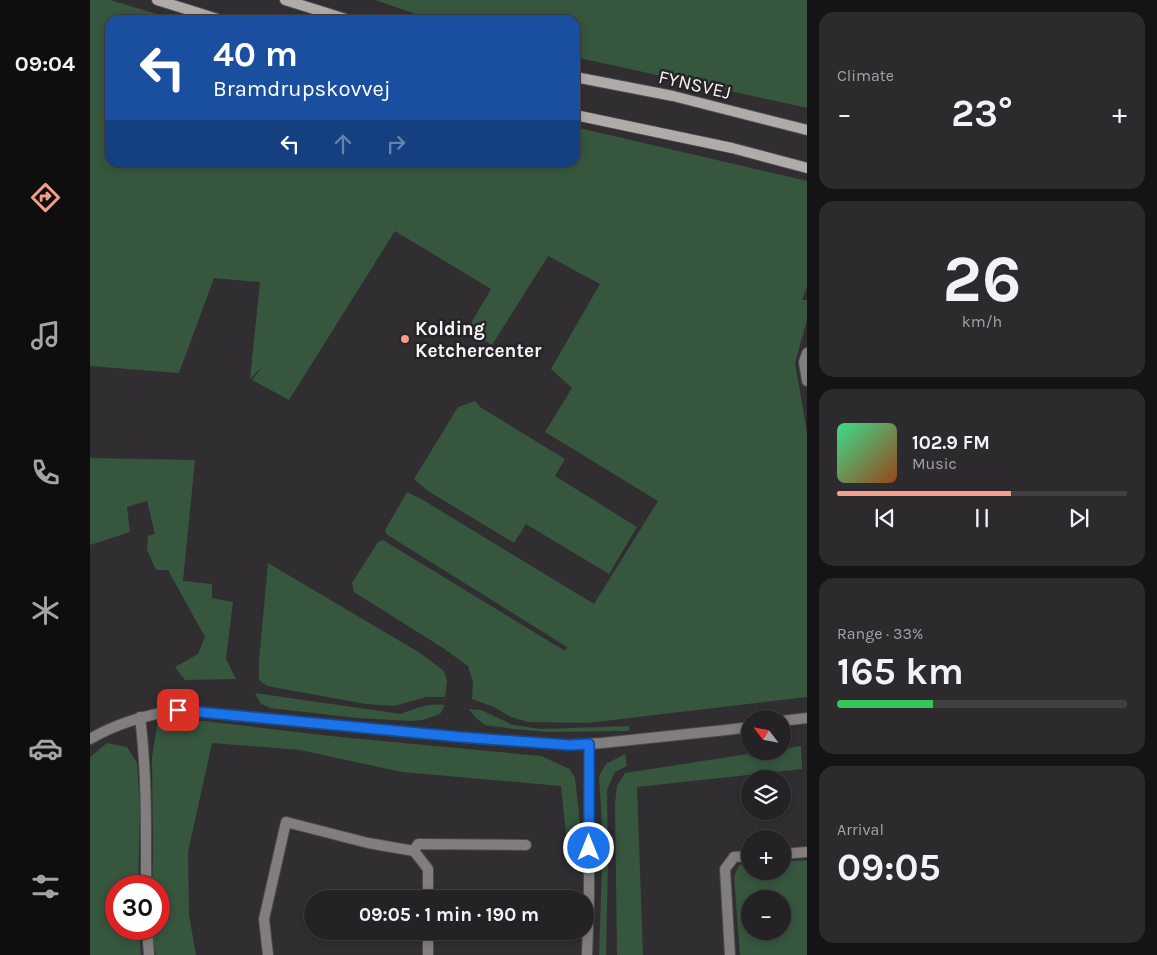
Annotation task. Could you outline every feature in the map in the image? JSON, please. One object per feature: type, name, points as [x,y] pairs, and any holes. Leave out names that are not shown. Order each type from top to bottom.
[{"type":"main road","points":[[157,0],[205,15]]},
{"type":"main road","points":[[285,0],[333,15]]},
{"type":"main road","name":"FYNSVEJ","points":[[580,78],[673,96],[807,130]]},
{"type":"main road","points":[[580,116],[732,148],[807,168]]},
{"type":"street","points":[[807,353],[804,362],[807,381]]},
{"type":"street","points":[[90,739],[119,724],[140,717],[178,710],[460,737],[569,745],[741,727]]},
{"type":"street","points":[[140,717],[143,737],[146,875]]},
{"type":"street","points":[[791,721],[807,718]]},
{"type":"street","points":[[587,955],[589,903],[589,744]]},
{"type":"street","points":[[268,955],[264,919],[286,822],[368,843],[414,851],[428,869],[428,890]]},
{"type":"street","points":[[414,851],[418,844],[526,845]]},
{"type":"street","points":[[791,853],[807,852]]},
{"type":"street","points":[[730,955],[725,869],[734,857],[741,857]]},
{"type":"street","points":[[148,940],[150,955]]},
{"type":"street","points":[[428,940],[428,955]]},
{"type":"green space","points":[[90,0],[110,0],[160,15],[105,15],[105,167],[580,167],[580,128],[807,181],[807,287],[802,300],[807,300],[807,320],[795,363],[807,432],[807,697],[588,723],[528,722],[511,717],[494,707],[472,699],[473,682],[468,666],[354,592],[352,583],[378,542],[383,540],[565,651],[567,647],[386,534],[385,530],[407,492],[594,604],[658,501],[545,432],[572,388],[551,369],[600,284],[548,256],[492,345],[467,330],[491,289],[395,231],[289,400],[252,380],[264,365],[250,379],[260,282],[214,278],[179,373],[90,366]]},
{"type":"green space","points":[[375,0],[807,0],[807,108],[580,58],[580,15],[418,15]]},
{"type":"green space","points":[[475,401],[480,407],[565,459],[555,476],[637,527],[609,574],[526,524],[514,543],[428,491],[414,479],[458,407]]},
{"type":"green space","points":[[90,458],[195,460],[183,581],[212,584],[212,598],[233,602],[226,659],[236,679],[185,680],[175,667],[198,654],[205,637],[168,570],[156,570],[147,550],[148,536],[155,534],[147,501],[127,507],[130,532],[90,545]]},
{"type":"green space","points":[[268,563],[420,653],[444,671],[447,681],[445,697],[426,697],[394,706],[366,704],[267,686],[259,680]]},
{"type":"green space","points":[[255,693],[401,714],[428,705],[445,705],[440,714],[423,720],[357,718],[270,708],[260,703]]},
{"type":"green space","points":[[469,709],[481,710],[513,725],[541,729],[629,726],[629,731],[549,732],[513,729],[485,725]]},
{"type":"green space","points":[[170,721],[204,721],[340,737],[541,756],[570,769],[575,778],[582,842],[567,844],[561,786],[402,772],[300,750],[212,743],[188,852],[189,915],[196,955],[156,955],[153,940],[170,940],[170,875],[152,875],[152,757],[157,726]]},
{"type":"green space","points":[[107,743],[127,747],[137,763],[140,807],[138,875],[105,875],[105,940],[140,940],[141,955],[90,955],[90,757]]},
{"type":"green space","points":[[801,746],[802,769],[741,770],[741,776],[637,787],[643,955],[617,955],[615,803],[617,786],[625,773],[741,755],[741,760],[791,760],[791,748]]},
{"type":"green space","points":[[625,754],[627,766],[615,772],[607,790],[606,955],[599,955],[603,840],[599,776],[606,764]]},
{"type":"green space","points":[[807,860],[807,955],[740,955],[734,877],[739,865],[741,865],[741,880],[791,880],[791,861]]},
{"type":"place","name":"Kolding Ketchercenter","points":[[405,339]]},
{"type":"route","points":[[178,710],[460,737],[569,745],[589,744],[589,848]]}]
